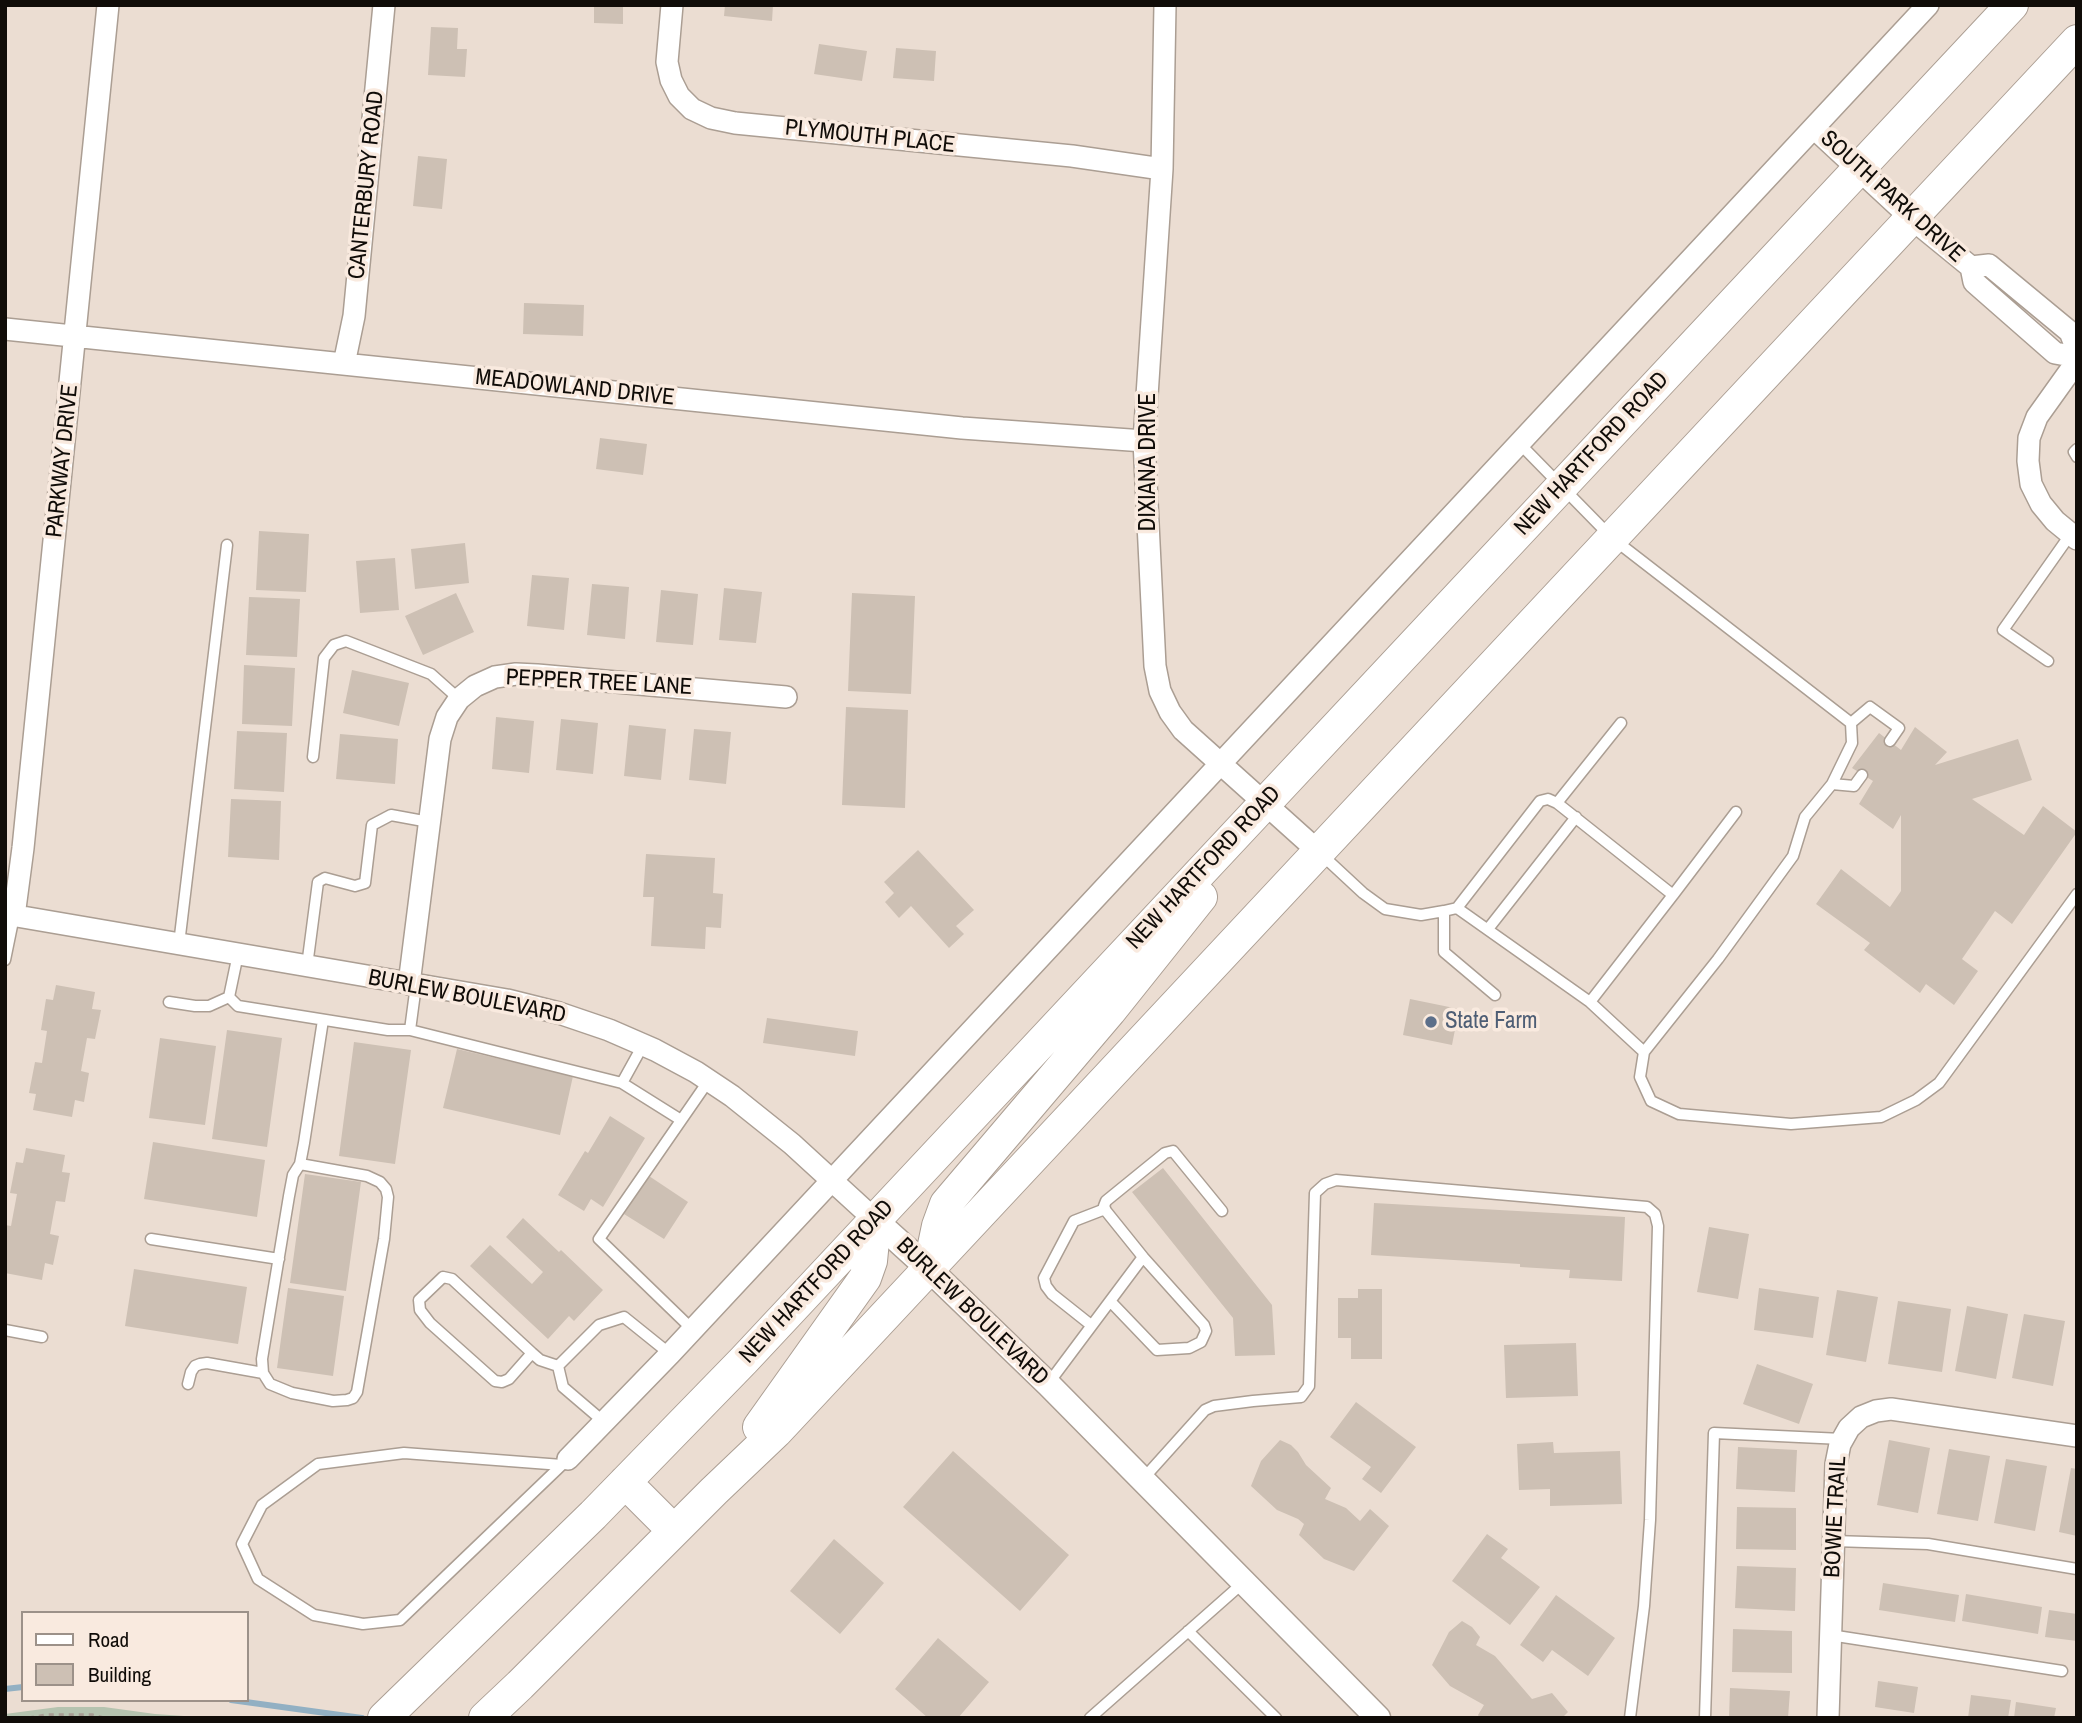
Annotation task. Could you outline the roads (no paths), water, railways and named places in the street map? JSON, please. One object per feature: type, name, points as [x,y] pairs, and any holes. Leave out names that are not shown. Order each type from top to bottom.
[{"type":"main road","name":"NEW HARTFORD ROAD","points":[[384,1718],[625,1482],[875,1220],[2012,5]]},
{"type":"main road","points":[[485,1718],[776,1433],[2077,41]]},
{"type":"main road","points":[[929,1269],[938,1226],[946,1204],[1164,945],[1221,872],[1264,803]]},
{"type":"main road","points":[[714,1491],[865,1278],[871,1261],[875,1220]]},
{"type":"main road","points":[[625,1482],[674,1531]]},
{"type":"street","name":"PARKWAY DRIVE","points":[[9,915],[23,848],[108,5]]},
{"type":"street","name":"CANTERBURY ROAD","points":[[344,364],[354,316],[384,5]]},
{"type":"street","name":"PLYMOUTH PLACE","points":[[672,5],[667,62],[671,80],[685,103],[711,118],[735,123],[1072,156],[1162,169]]},
{"type":"street","name":"DIXIANA DRIVE","points":[[1165,5],[1162,169],[1144,441],[1154,666],[1160,691],[1183,730],[1319,852]]},
{"type":"street","points":[[565,1462],[693,1330],[1928,5]]},
{"type":"street","name":"SOUTH PARK DRIVE","points":[[1814,128],[1911,218],[1971,267],[1974,282],[2055,353],[2077,359]]},
{"type":"street","name":"SOUTH PARK DRIVE","points":[[1971,267],[1989,265],[2070,332],[2077,351]]},
{"type":"street","name":"MEADOWLAND DRIVE","points":[[5,329],[962,428],[1144,441]]},
{"type":"street","points":[[2073,537],[2055,522],[2041,504],[2031,484],[2028,461],[2029,438],[2037,417],[2077,359]]},
{"type":"street","name":"PEPPER TREE LANE","points":[[413,984],[440,738],[447,717],[459,699],[475,686],[495,677],[516,674],[786,697]]},
{"type":"street","name":"BURLEW BOULEVARD","points":[[9,915],[507,1000],[559,1013],[608,1030],[709,1080],[792,1144],[929,1269],[1048,1384],[1378,1718]]},
{"type":"street","name":"BOWIE TRAIL","points":[[1828,1718],[1836,1464],[1842,1439],[1849,1428],[1861,1417],[1875,1411],[1891,1409],[2077,1436]]},
{"type":"lane","points":[[1519,443],[1612,538],[1850,723],[1852,743],[1832,784],[1805,817],[1793,856],[1718,959],[1644,1052],[1640,1077],[1651,1101],[1679,1114],[1791,1124],[1881,1117],[1916,1100],[1939,1083],[2077,894]]},
{"type":"lane","points":[[2077,449],[2074,452],[2077,457]]},
{"type":"lane","points":[[2048,661],[2003,630],[2073,537]]},
{"type":"lane","points":[[179,944],[227,545]]},
{"type":"lane","points":[[313,757],[324,658],[334,645],[346,641],[431,674],[459,699]]},
{"type":"lane","points":[[1850,723],[1870,707],[1899,728],[1890,741]]},
{"type":"lane","points":[[1557,803],[1621,723]]},
{"type":"lane","points":[[1832,784],[1854,786],[1862,775]]},
{"type":"lane","points":[[1319,852],[1363,893],[1385,909],[1421,915],[1457,908],[1540,802],[1548,799],[1576,817],[1673,895]]},
{"type":"lane","points":[[1590,1002],[1735,812]]},
{"type":"lane","points":[[307,966],[318,882],[325,878],[355,886],[365,883],[372,825],[391,815],[429,822]]},
{"type":"lane","points":[[1488,929],[1576,817]]},
{"type":"lane","points":[[1457,908],[1590,1002],[1644,1052]]},
{"type":"lane","points":[[1444,911],[1444,952],[1495,995]]},
{"type":"lane","points":[[5,960],[9,915]]},
{"type":"lane","points":[[229,997],[238,954]]},
{"type":"lane","points":[[410,1030],[413,984]]},
{"type":"lane","points":[[169,1002],[209,1006],[229,997]]},
{"type":"lane","points":[[229,997],[239,1006],[388,1030],[410,1030],[622,1083],[681,1120]]},
{"type":"lane","points":[[300,1164],[367,1176],[380,1182],[388,1197],[384,1239],[357,1392],[353,1398],[346,1400],[332,1401],[292,1393],[270,1384],[263,1373],[262,1359],[293,1175],[300,1164],[323,1020]]},
{"type":"lane","points":[[622,1083],[643,1045]]},
{"type":"lane","points":[[693,1330],[599,1239],[709,1080]]},
{"type":"lane","points":[[1110,1301],[1157,1350],[1189,1348],[1200,1342],[1206,1331],[1204,1325],[1143,1257],[1104,1206],[1106,1201],[1165,1153],[1173,1151],[1222,1211]]},
{"type":"lane","points":[[1143,1479],[1205,1410],[1240,1402],[1301,1397],[1310,1386],[1315,1193],[1325,1184],[1336,1180],[1647,1207],[1655,1214],[1658,1226],[1650,1520],[1644,1606],[1630,1718]]},
{"type":"lane","points":[[1091,1325],[1052,1294],[1044,1278],[1074,1222],[1105,1209]]},
{"type":"lane","points":[[151,1239],[279,1259]]},
{"type":"lane","points":[[1048,1384],[1143,1257]]},
{"type":"lane","points":[[532,1353],[509,1379],[495,1381],[430,1323],[420,1310],[419,1300],[443,1277],[452,1279],[532,1353],[548,1364],[558,1366]]},
{"type":"lane","points":[[558,1366],[599,1325],[624,1317],[670,1354]]},
{"type":"lane","points":[[5,1331],[42,1337]]},
{"type":"lane","points":[[188,1384],[191,1372],[200,1364],[263,1373]]},
{"type":"lane","points":[[558,1366],[563,1387],[604,1422]]},
{"type":"lane","points":[[1705,1718],[1714,1433],[1842,1439]]},
{"type":"lane","points":[[404,1453],[565,1462],[400,1620],[362,1625],[314,1615],[258,1579],[242,1544],[262,1505],[318,1464],[404,1453]]},
{"type":"lane","points":[[1834,1541],[1927,1544],[2077,1569]]},
{"type":"lane","points":[[1090,1718],[1244,1582]]},
{"type":"lane","points":[[1188,1631],[1276,1718]]},
{"type":"lane","points":[[1830,1635],[2062,1671]]},
{"type":"waterway","points":[[5,1689],[21,1687]]},
{"type":"waterway","points":[[246,1702],[362,1718]]},
{"type":"place","name":"State Farm","points":[[1431,1022]]}]
